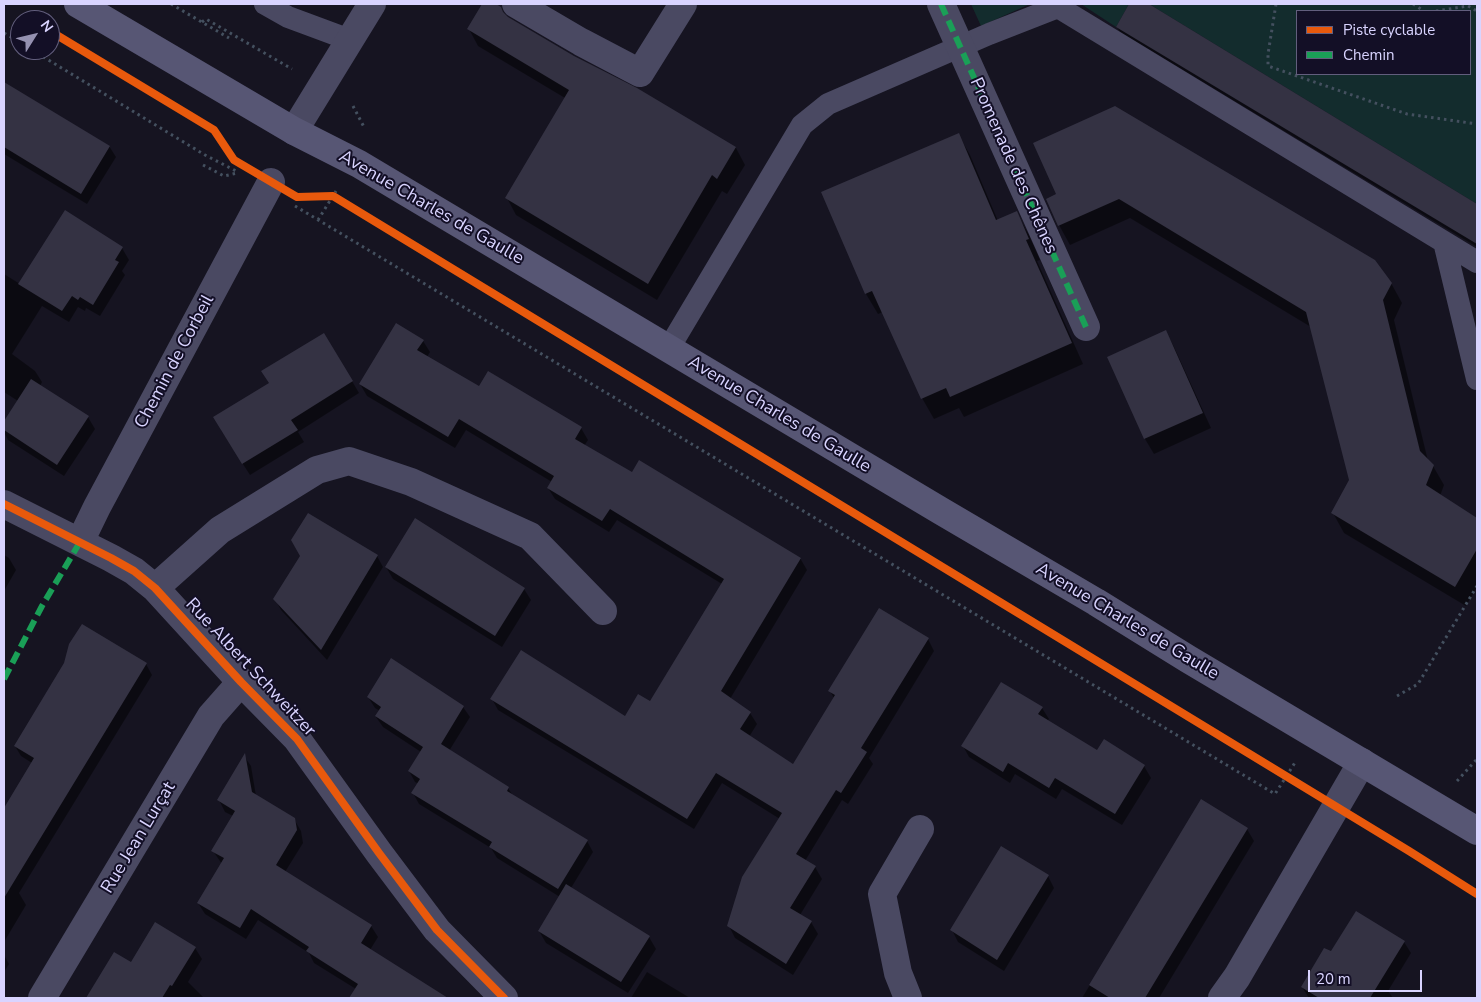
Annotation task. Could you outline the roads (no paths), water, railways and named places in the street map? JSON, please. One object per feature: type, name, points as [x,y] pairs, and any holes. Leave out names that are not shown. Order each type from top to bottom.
[{"type":"main road","name":"Avenue Charles de Gaulle","points":[[78,4],[294,131],[359,164],[1477,831]]},
{"type":"street","points":[[294,131],[372,4]]},
{"type":"street","points":[[516,4],[581,42],[640,73],[684,4]]},
{"type":"street","name":"Promenade des Chênes","points":[[941,4],[1086,327]]},
{"type":"street","name":"Chemin de Corbeil","points":[[80,542],[96,506],[270,186]]},
{"type":"street","points":[[156,588],[220,530],[317,470],[349,461],[411,482],[530,536],[603,611]]},
{"type":"street","name":"Rue Albert Schweitzer","points":[[4,504],[134,571],[156,588],[241,682],[297,739],[437,930],[504,998]]},
{"type":"street","name":"Rue Jean Lurçat","points":[[42,998],[211,716],[241,682]]},
{"type":"street","points":[[1222,998],[1237,978],[1362,762]]},
{"type":"street","points":[[908,998],[898,973],[882,894],[920,829]]},
{"type":"lane","points":[[265,4],[288,17],[350,40]]},
{"type":"lane","points":[[669,348],[802,126],[828,104],[959,47],[1058,7],[1477,262]]},
{"type":"lane","points":[[1444,242],[1477,379]]}]
